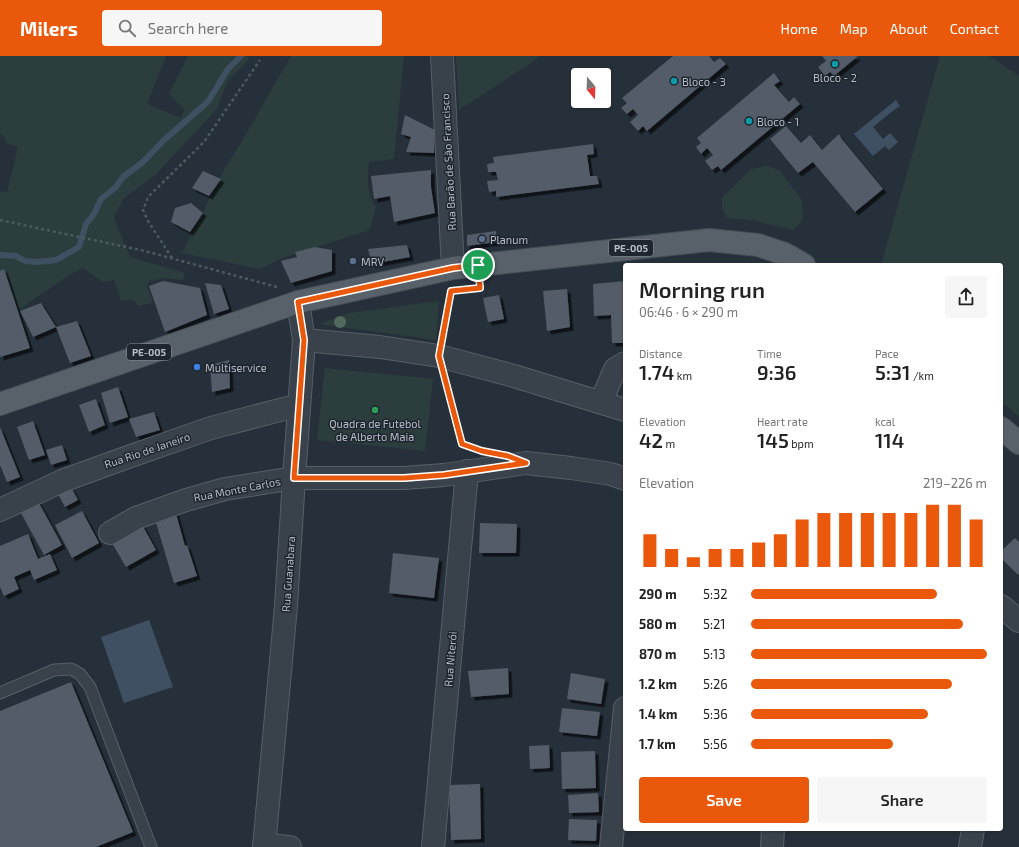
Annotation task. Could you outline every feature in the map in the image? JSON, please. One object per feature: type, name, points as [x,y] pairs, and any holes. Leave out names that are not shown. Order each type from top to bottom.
[{"type":"main road","name":"PE-005","points":[[0,404],[291,295],[453,268],[709,240],[758,246],[785,254],[801,263]]},
{"type":"main road","points":[[1003,430],[1019,443]]},
{"type":"street","name":"Rua Barão de São Francisco","points":[[442,56],[453,268]]},
{"type":"street","name":"Rua Guanabara","points":[[264,846],[286,606],[304,340],[291,295]]},
{"type":"street","points":[[304,340],[380,347],[439,356],[514,376],[623,409]]},
{"type":"street","points":[[601,402],[615,369],[623,364]]},
{"type":"street","name":"Rua Rio de Janeiro","points":[[0,510],[62,481],[128,457],[211,428],[299,404]]},
{"type":"street","name":"Rua Monte Carlos","points":[[110,533],[136,518],[186,500],[226,489],[294,478],[404,478],[467,472],[526,463],[611,474],[623,479]]},
{"type":"street","name":"Rua Niterói","points":[[433,847],[467,472]]},
{"type":"street","points":[[1003,609],[1019,621]]},
{"type":"street","points":[[611,847],[623,728]]},
{"type":"street","points":[[772,847],[773,831]]},
{"type":"street","points":[[970,847],[973,831]]},
{"type":"street","points":[[264,846],[290,847]]},
{"type":"lane","points":[[0,693],[54,670],[71,669],[80,674],[90,687],[151,847]]},
{"type":"path","points":[[172,258],[148,221],[143,210],[148,197],[204,142],[260,60]]},
{"type":"path","points":[[0,220],[145,251],[291,295]]},
{"type":"path","points":[[465,290],[480,288],[478,265]]},
{"type":"path","points":[[458,290],[451,291],[439,356],[462,444],[475,449]]},
{"type":"green space","points":[[0,56],[166,56],[147,104],[181,118],[185,110],[169,94],[188,56],[249,56],[248,60],[227,82],[217,109],[155,175],[123,199],[114,218],[130,257],[185,273],[183,280],[164,278],[149,281],[147,287],[153,303],[139,306],[133,300],[121,301],[114,280],[103,282],[83,268],[69,275],[14,313],[0,288],[0,191],[7,192],[18,147],[6,143],[3,135],[0,134]]},
{"type":"green space","points":[[291,56],[404,56],[394,159],[369,162],[368,186],[376,207],[370,230],[282,258],[260,269],[182,253],[225,168]]},
{"type":"green space","points":[[456,56],[539,56],[459,110]]},
{"type":"green space","points":[[940,56],[989,56],[1019,76],[1019,417],[1003,403],[1003,263],[882,263]]},
{"type":"green space","points":[[766,165],[780,171],[802,200],[803,220],[793,230],[752,220],[727,218],[722,208],[722,198],[750,170]]},
{"type":"green space","points":[[439,301],[436,340],[319,324],[349,313]]},
{"type":"green space","name":"Quadra de Futebol de Alberto Maia","points":[[325,368],[433,379],[425,451],[317,440]]},
{"type":"water","points":[[896,100],[900,106],[873,127],[883,139],[890,133],[898,142],[889,150],[885,146],[873,156],[854,134]]},
{"type":"water","points":[[149,620],[173,687],[124,703],[101,637]]},
{"type":"building","name":"Bloco - 3","points":[[673,56],[709,56],[714,62],[720,58],[726,64],[647,131],[643,126],[638,131],[630,122],[638,115],[633,109],[627,114],[621,108],[627,103],[622,98]]},
{"type":"building","name":"Bloco - 2","points":[[822,56],[858,56],[834,76],[830,72],[825,76],[818,67],[826,61]]},
{"type":"building","name":"Bloco - 1","points":[[774,73],[780,81],[774,85],[789,102],[794,97],[800,104],[721,170],[718,166],[712,170],[705,161],[713,155],[707,148],[701,154],[696,147],[701,143],[697,138]]},
{"type":"building","points":[[405,115],[435,130],[434,153],[406,152],[411,137],[401,134]]},
{"type":"building","points":[[786,126],[801,143],[810,135],[822,150],[839,134],[883,189],[855,212],[813,162],[798,173],[770,139]]},
{"type":"building","points":[[593,144],[594,154],[587,155],[590,176],[597,176],[599,184],[496,197],[496,191],[489,192],[487,181],[498,180],[496,172],[488,172],[487,164],[494,163],[493,157]]},
{"type":"building","points":[[431,170],[431,187],[435,213],[394,222],[390,196],[374,199],[371,176]]},
{"type":"building","points":[[203,171],[221,179],[209,196],[192,188]]},
{"type":"building","points":[[191,203],[203,213],[190,232],[171,222],[175,208]]},
{"type":"building","name":"Planum","points":[[496,231],[497,242],[467,246],[467,235]]},
{"type":"building","points":[[407,245],[410,257],[372,264],[368,249]]},
{"type":"building","points":[[315,247],[332,250],[332,271],[291,283],[281,261],[297,257],[295,252]]},
{"type":"building","points":[[4,269],[30,348],[0,357],[0,271]]},
{"type":"building","points":[[163,281],[200,288],[207,315],[165,332],[149,286]]},
{"type":"building","points":[[623,281],[623,343],[612,343],[611,315],[594,316],[593,284]]},
{"type":"building","points":[[205,283],[221,285],[229,309],[214,314]]},
{"type":"building","points":[[567,289],[570,327],[547,331],[543,291]]},
{"type":"building","points":[[499,295],[504,319],[488,322],[483,298]]},
{"type":"building","points":[[41,303],[56,327],[33,337],[20,311]]},
{"type":"building","points":[[77,321],[91,356],[70,363],[56,327]]},
{"type":"building","points":[[229,360],[230,388],[212,392],[210,365]]},
{"type":"building","points":[[118,387],[128,417],[110,423],[101,393]]},
{"type":"building","points":[[96,399],[105,425],[89,432],[79,405]]},
{"type":"building","points":[[154,412],[160,430],[136,437],[129,419]]},
{"type":"building","points":[[33,421],[45,455],[29,460],[17,427]]},
{"type":"building","points":[[0,427],[20,477],[7,482],[0,465]]},
{"type":"building","points":[[62,445],[67,460],[51,465],[46,450]]},
{"type":"building","points":[[71,487],[78,500],[65,507],[58,494]]},
{"type":"building","points":[[34,494],[62,545],[44,555],[16,504]]},
{"type":"building","points":[[175,510],[185,546],[187,545],[197,576],[174,583],[154,516]]},
{"type":"building","points":[[82,511],[99,543],[72,558],[55,525]]},
{"type":"building","points":[[140,521],[156,550],[126,567],[109,538]]},
{"type":"building","points":[[480,523],[517,524],[516,553],[479,553]]},
{"type":"building","points":[[28,534],[38,559],[50,554],[57,570],[34,580],[30,570],[14,577],[19,589],[4,596],[0,587],[0,546]]},
{"type":"building","points":[[1015,538],[1019,542],[1018,575],[1003,560],[1003,549]]},
{"type":"building","points":[[393,553],[439,558],[434,598],[389,593]]},
{"type":"building","points":[[508,668],[509,694],[471,697],[468,671]]},
{"type":"building","points":[[571,673],[605,679],[601,704],[567,699]]},
{"type":"building","points":[[71,682],[133,832],[96,847],[0,847],[0,711]]},
{"type":"building","points":[[562,708],[600,712],[597,736],[559,732]]},
{"type":"building","points":[[549,745],[550,768],[530,769],[529,746]]},
{"type":"building","points":[[595,751],[596,788],[562,789],[561,752]]},
{"type":"building","points":[[480,784],[481,839],[451,840],[449,785]]},
{"type":"building","points":[[598,793],[599,812],[569,813],[568,795]]},
{"type":"building","points":[[569,819],[597,820],[596,841],[568,840]]},
{"type":"waterway","points":[[0,255],[16,256],[25,261],[36,262],[56,260],[79,247],[86,224],[94,214],[101,199],[115,188],[123,177],[143,162],[163,141],[209,100],[228,69],[241,56]]},
{"type":"place","name":"Bloco - 2","points":[[835,64]]},
{"type":"place","name":"Bloco - 3","points":[[674,81]]},
{"type":"place","name":"Bloco - 1","points":[[749,121]]},
{"type":"place","name":"Planum","points":[[482,239]]},
{"type":"place","name":"MRV","points":[[353,261]]},
{"type":"place","name":"Multiservice","points":[[197,367]]},
{"type":"place","name":"Quadra de Futebol de Alberto Maia","points":[[375,410]]},
{"type":"route","points":[[478,265],[480,288],[451,291],[439,356],[462,444],[482,451],[508,456],[526,463],[444,475],[404,478],[294,478],[304,340],[298,302],[314,297],[453,268],[478,265]]}]
